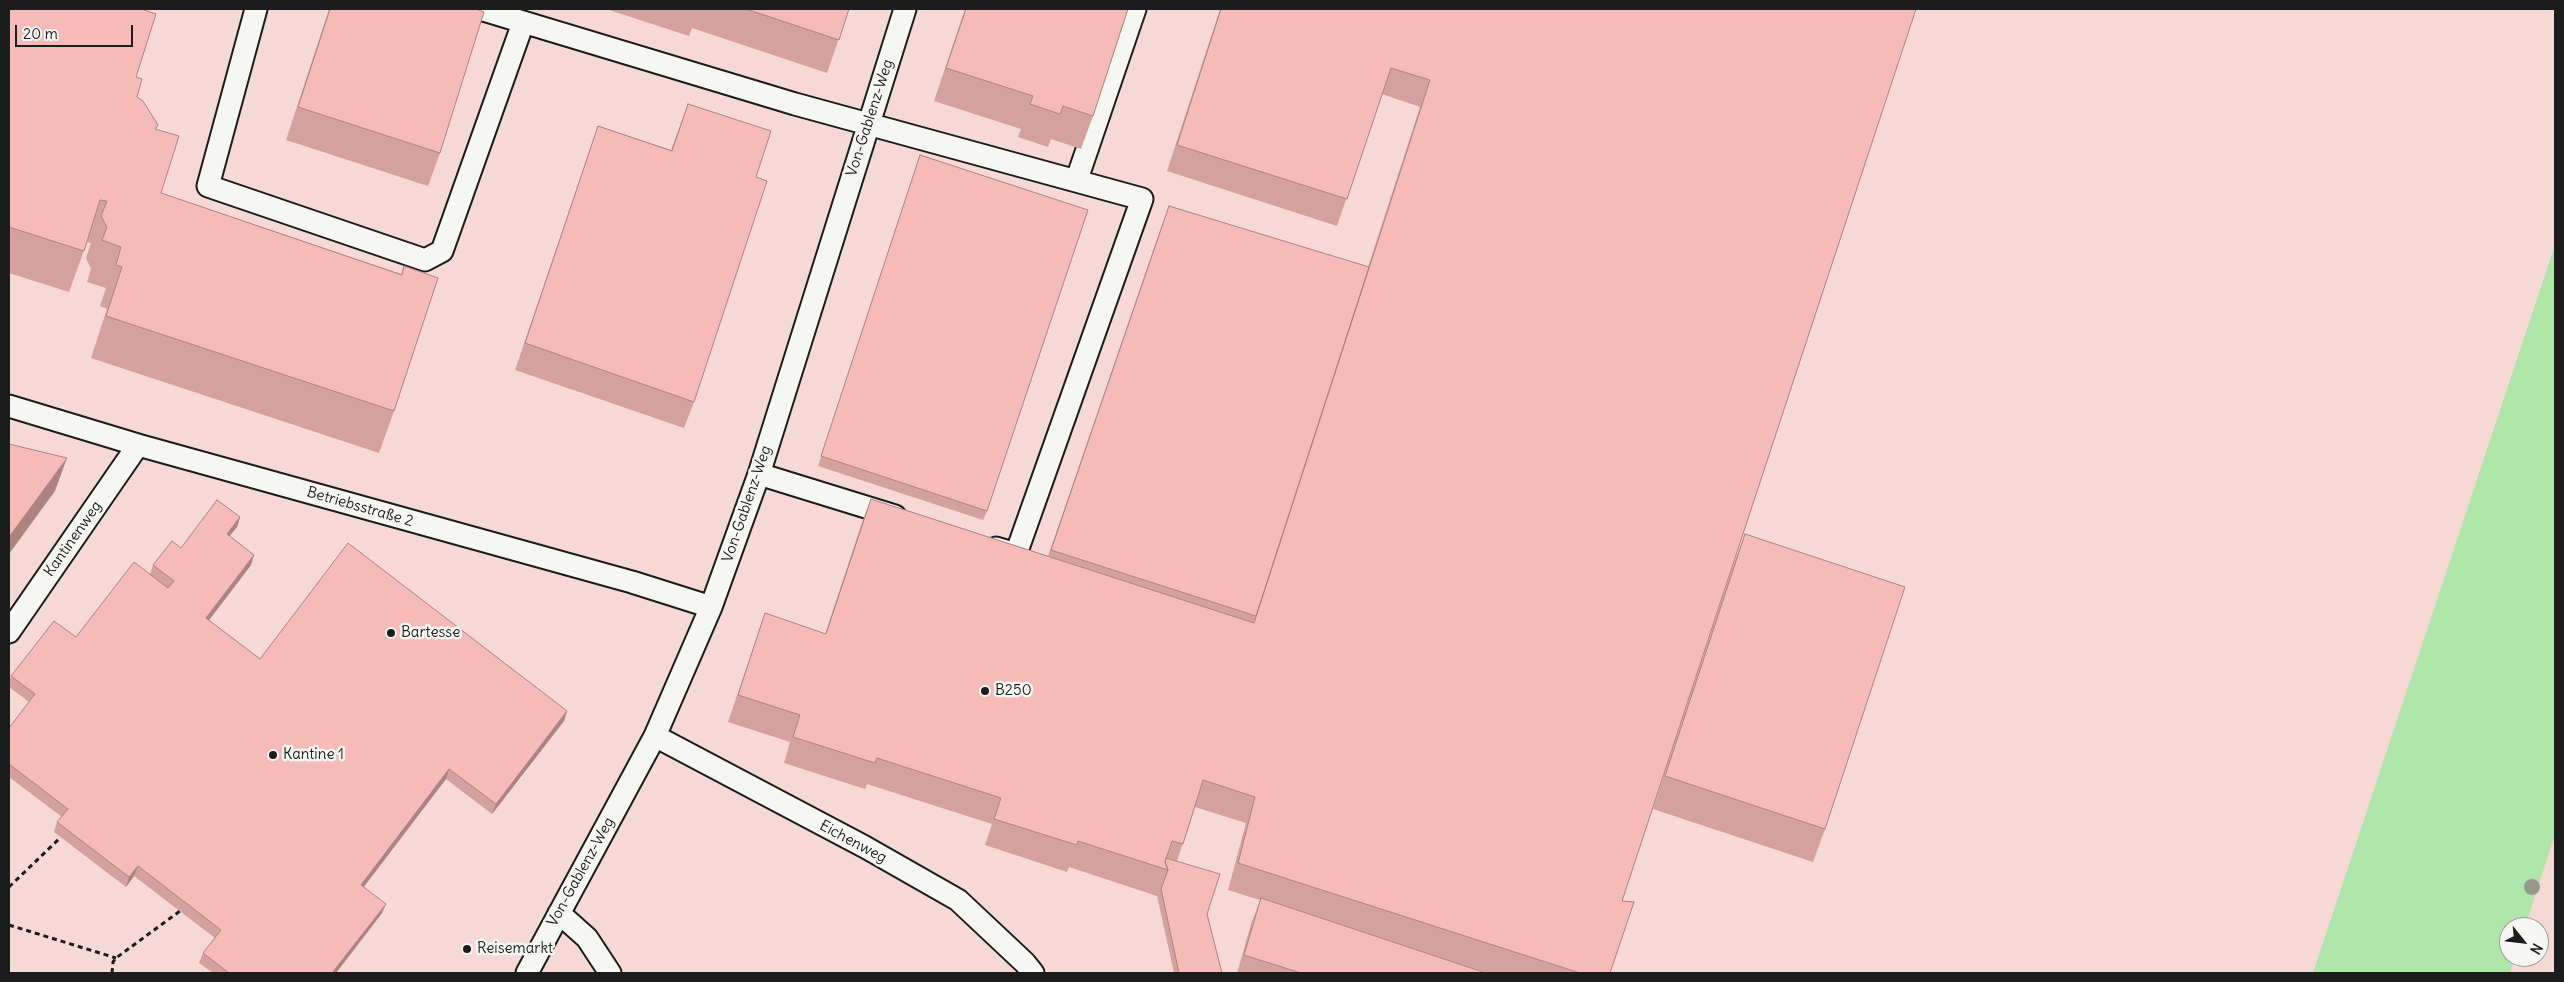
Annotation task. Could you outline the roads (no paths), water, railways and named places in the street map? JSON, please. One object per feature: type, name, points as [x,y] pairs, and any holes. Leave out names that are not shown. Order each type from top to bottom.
[{"type":"lane","points":[[256,9],[208,186],[425,260],[442,251],[523,22]]},
{"type":"lane","points":[[480,9],[868,124],[1077,179],[1142,199],[1016,554],[978,542]]},
{"type":"lane","name":"Von-Gablenz-Weg","points":[[527,973],[655,736],[711,607],[759,474],[905,9]]},
{"type":"lane","points":[[1077,179],[1135,9]]},
{"type":"lane","name":"Betriebsstraße 2","points":[[9,406],[138,445],[632,582],[711,607]]},
{"type":"lane","name":"Kantinenweg","points":[[9,632],[138,445]]},
{"type":"lane","points":[[759,474],[911,521]]},
{"type":"lane","name":"Eichenweg","points":[[655,736],[865,847],[958,900],[1025,963],[1032,973]]},
{"type":"lane","points":[[558,913],[587,938],[610,973]]},
{"type":"place","name":"Bartesse","points":[[391,633]]},
{"type":"place","name":"B250","points":[[985,691]]},
{"type":"place","name":"Kantine 1","points":[[273,755]]},
{"type":"place","name":"Reisemarkt","points":[[467,949]]}]
